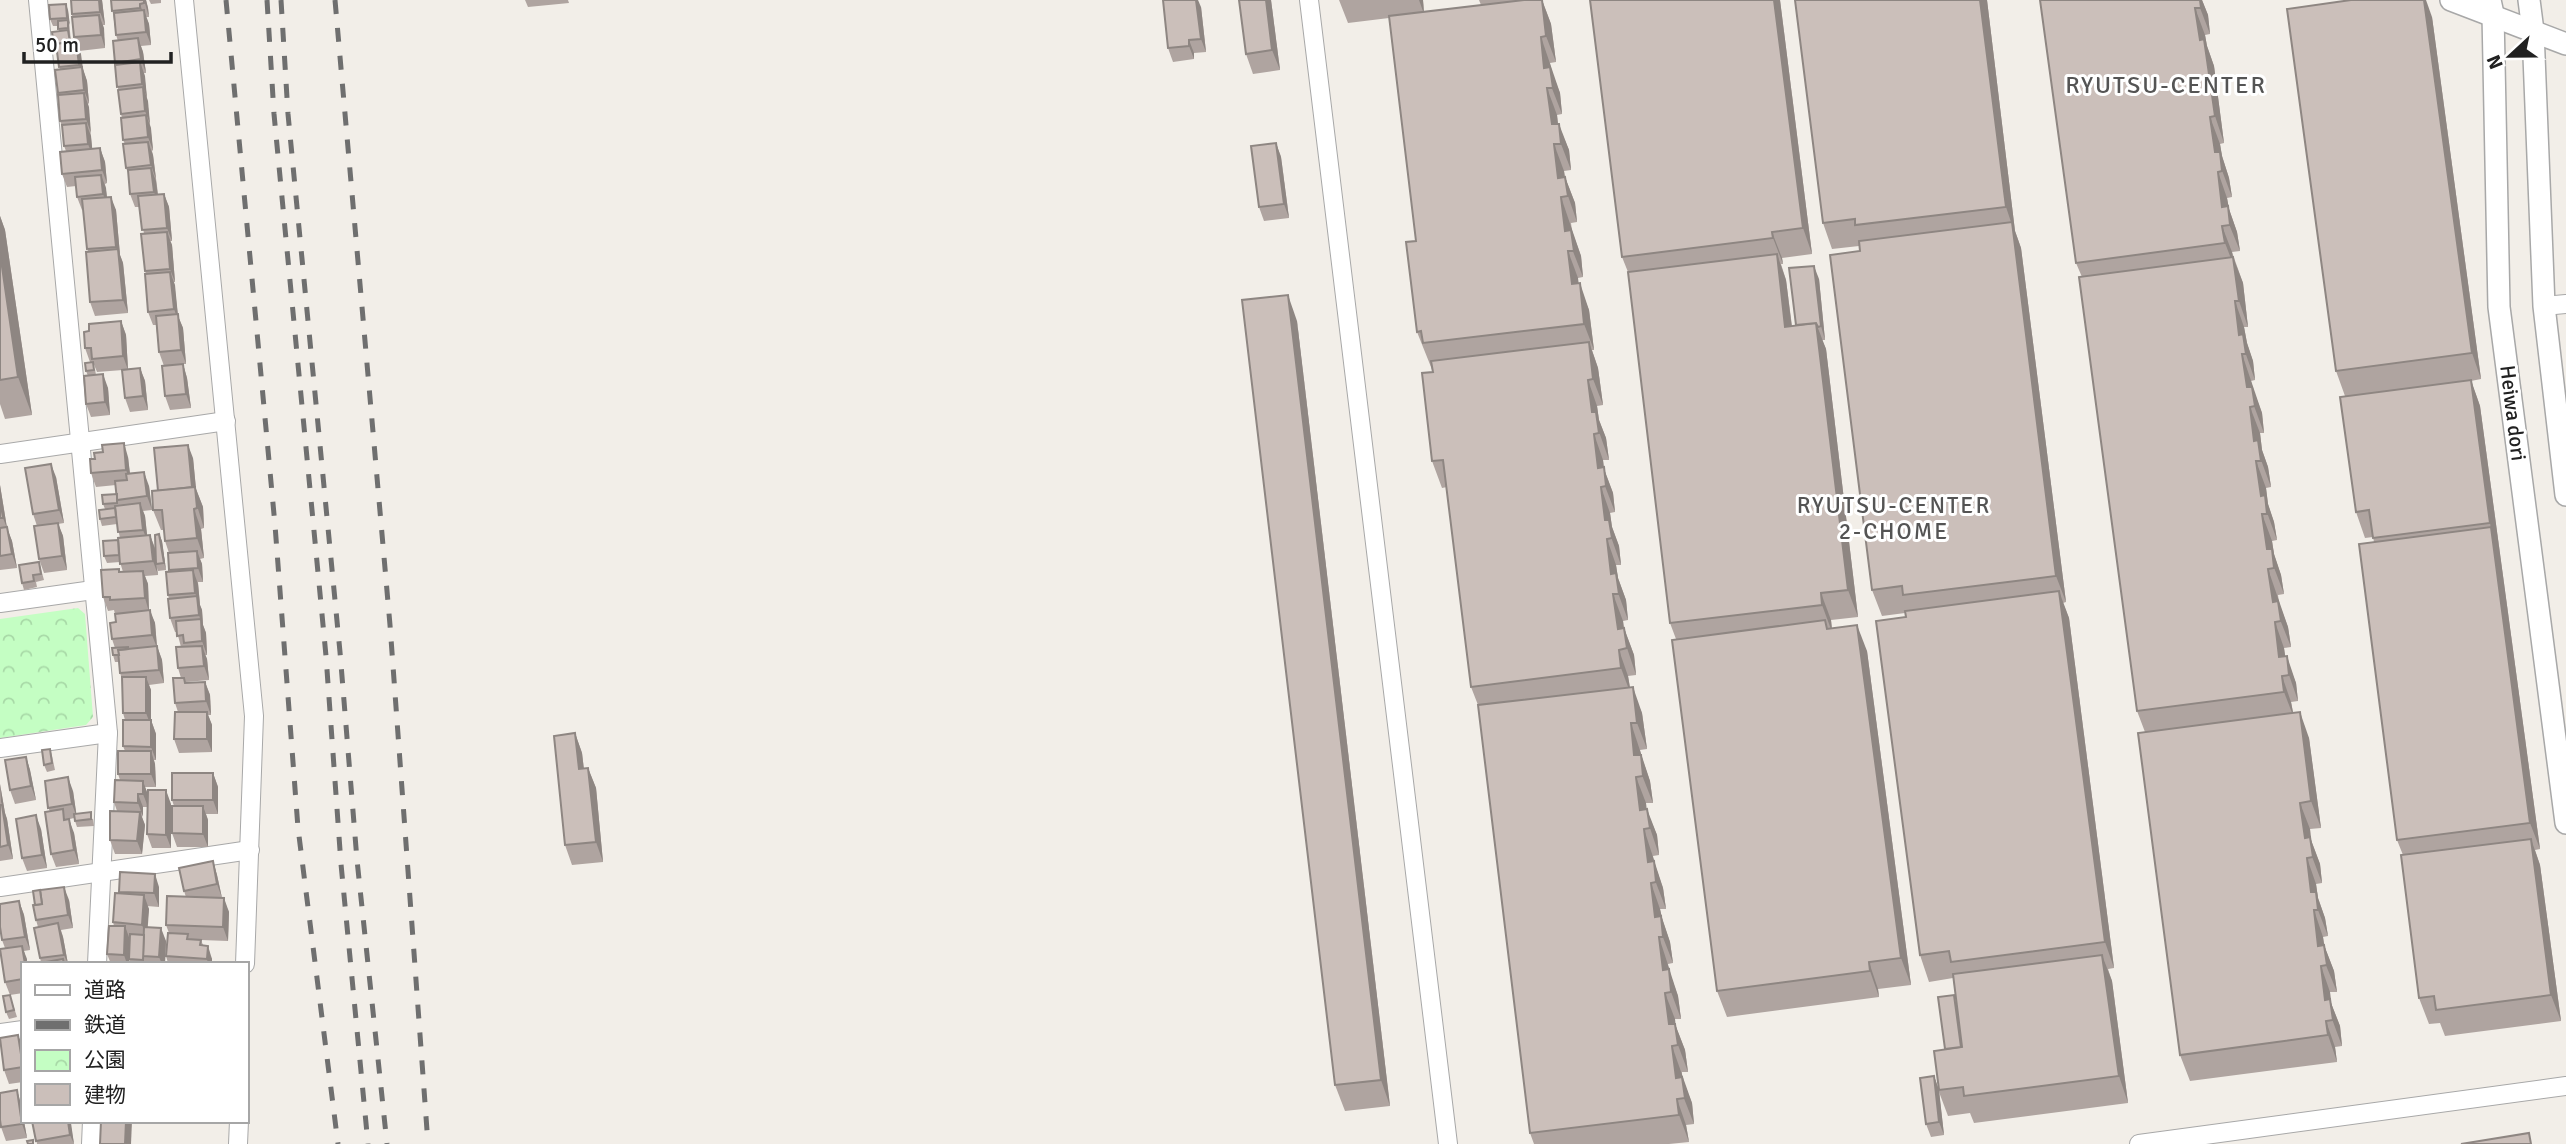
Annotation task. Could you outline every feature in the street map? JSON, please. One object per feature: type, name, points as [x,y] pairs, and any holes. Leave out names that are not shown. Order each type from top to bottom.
[{"type":"street","points":[[38,0],[108,733],[97,962]]},
{"type":"street","points":[[184,0],[254,716],[245,962]]},
{"type":"street","points":[[1310,0],[1448,1144]]},
{"type":"street","points":[[2451,0],[2492,7],[2533,31],[2566,44]]},
{"type":"street","name":"Heiwa dori","points":[[2529,0],[2533,31],[2544,306],[2566,495]]},
{"type":"street","name":"Heiwa dori","points":[[2492,7],[2499,307],[2566,823]]},
{"type":"street","points":[[2544,306],[2566,304]]},
{"type":"street","points":[[0,454],[226,421]]},
{"type":"street","points":[[0,603],[93,590]]},
{"type":"street","points":[[0,748],[108,733]]},
{"type":"street","points":[[0,887],[250,850]]},
{"type":"street","points":[[0,1033],[21,1030]]},
{"type":"street","points":[[2139,1144],[2566,1086]]},
{"type":"street","points":[[91,1144],[92,1123]]},
{"type":"street","points":[[238,1144],[239,1123]]},
{"type":"green space","points":[[78,608],[85,614],[93,717],[86,725],[0,738],[0,619]]},
{"type":"building","points":[[71,0],[99,0],[100,12],[72,14]]},
{"type":"building","points":[[111,0],[144,0],[144,3],[140,4],[140,8],[112,11]]},
{"type":"building","points":[[1163,0],[1196,0],[1201,39],[1189,40],[1189,46],[1168,48]]},
{"type":"building","points":[[1239,0],[1266,0],[1272,50],[1246,54]]},
{"type":"building","points":[[1542,0],[1546,36],[1541,37],[1544,68],[1550,67],[1553,88],[1547,88],[1552,124],[1559,124],[1561,144],[1554,144],[1558,178],[1565,177],[1568,196],[1561,197],[1565,231],[1571,230],[1574,251],[1568,251],[1572,284],[1580,283],[1584,324],[1423,343],[1421,331],[1417,332],[1406,242],[1416,241],[1389,16]]},
{"type":"building","points":[[1590,0],[1774,0],[1803,228],[1772,232],[1773,238],[1622,257]]},
{"type":"building","points":[[1795,0],[1980,0],[2006,207],[1855,225],[1855,219],[1823,223]]},
{"type":"building","points":[[2040,0],[2200,0],[2201,8],[2195,8],[2200,40],[2204,39],[2215,116],[2210,117],[2215,152],[2220,152],[2222,171],[2218,172],[2222,207],[2228,206],[2230,225],[2222,226],[2225,243],[2076,263]]},
{"type":"building","points":[[2351,0],[2424,0],[2472,353],[2336,371],[2287,9]]},
{"type":"building","points":[[66,4],[67,18],[50,19],[49,5]]},
{"type":"building","points":[[144,10],[146,32],[116,35],[114,13]]},
{"type":"building","points":[[99,15],[101,35],[74,37],[72,17]]},
{"type":"building","points":[[68,20],[68,28],[58,29],[58,21]]},
{"type":"building","points":[[68,30],[70,42],[54,46],[52,32]]},
{"type":"building","points":[[138,38],[141,59],[115,63],[113,41]]},
{"type":"building","points":[[76,41],[79,65],[59,67],[56,44]]},
{"type":"building","points":[[140,62],[142,84],[117,87],[115,65]]},
{"type":"building","points":[[82,67],[84,90],[58,93],[55,70]]},
{"type":"building","points":[[143,87],[145,111],[121,114],[118,90]]},
{"type":"building","points":[[84,93],[86,119],[60,121],[58,95]]},
{"type":"building","points":[[146,115],[148,137],[123,140],[121,118]]},
{"type":"building","points":[[86,123],[88,144],[64,146],[62,125]]},
{"type":"building","points":[[148,142],[151,165],[126,168],[123,144]]},
{"type":"building","points":[[1276,143],[1284,204],[1259,207],[1251,146]]},
{"type":"building","points":[[100,148],[102,170],[62,174],[60,152]]},
{"type":"building","points":[[151,168],[154,192],[130,194],[128,170]]},
{"type":"building","points":[[101,175],[103,194],[77,197],[75,177]]},
{"type":"building","points":[[164,194],[167,228],[142,230],[138,196]]},
{"type":"building","points":[[111,197],[116,247],[87,249],[82,199]]},
{"type":"building","points":[[2012,222],[2056,576],[1903,595],[1902,586],[1872,590],[1830,255],[1860,251],[1859,241]]},
{"type":"building","points":[[167,232],[170,269],[145,271],[141,234]]},
{"type":"building","points":[[118,249],[123,300],[90,302],[86,252]]},
{"type":"building","points":[[0,253],[18,377],[0,380]]},
{"type":"building","points":[[1777,254],[1785,327],[1816,323],[1848,590],[1821,593],[1822,605],[1670,623],[1628,272]]},
{"type":"building","points":[[2233,257],[2239,301],[2235,301],[2239,335],[2243,334],[2246,354],[2242,354],[2247,387],[2252,387],[2255,406],[2250,407],[2254,441],[2258,440],[2261,461],[2256,461],[2261,496],[2265,495],[2267,514],[2262,514],[2267,549],[2272,549],[2274,568],[2268,569],[2273,602],[2278,601],[2281,621],[2275,622],[2279,657],[2287,656],[2289,675],[2282,676],[2284,692],[2137,711],[2079,277]]},
{"type":"building","points":[[1814,266],[1821,326],[1818,327],[1816,323],[1796,325],[1789,268]]},
{"type":"building","points":[[170,272],[174,309],[148,312],[145,274]]},
{"type":"building","points":[[1288,295],[1381,1080],[1335,1085],[1242,300]]},
{"type":"building","points":[[178,314],[181,350],[159,352],[156,316]]},
{"type":"building","points":[[121,321],[123,356],[92,359],[91,348],[85,348],[84,332],[89,331],[89,324]]},
{"type":"building","points":[[1589,342],[1593,379],[1588,380],[1592,412],[1596,412],[1599,433],[1594,434],[1598,468],[1604,467],[1606,486],[1601,487],[1605,520],[1609,520],[1612,538],[1607,539],[1611,574],[1616,573],[1619,594],[1613,594],[1618,629],[1624,628],[1627,648],[1619,650],[1621,668],[1471,687],[1443,460],[1432,461],[1422,373],[1433,372],[1431,361]]},
{"type":"building","points":[[93,362],[94,370],[86,371],[85,363]]},
{"type":"building","points":[[183,364],[186,394],[165,396],[162,366]]},
{"type":"building","points":[[140,368],[143,396],[125,398],[122,370]]},
{"type":"building","points":[[103,374],[105,402],[86,404],[84,376]]},
{"type":"building","points":[[2471,380],[2490,523],[2373,538],[2369,510],[2356,512],[2340,397]]},
{"type":"building","points":[[124,443],[126,470],[91,473],[90,459],[95,459],[94,453],[103,452],[102,445]]},
{"type":"building","points":[[188,445],[192,487],[158,491],[154,448]]},
{"type":"building","points":[[51,464],[59,510],[33,514],[25,468]]},
{"type":"building","points":[[144,472],[147,496],[117,500],[115,481],[127,480],[126,474]]},
{"type":"building","points":[[195,487],[197,538],[165,541],[162,510],[153,510],[152,491]]},
{"type":"building","points":[[117,494],[117,503],[103,504],[102,495]]},
{"type":"building","points":[[140,503],[143,530],[118,532],[115,506]]},
{"type":"building","points":[[115,508],[116,517],[100,519],[99,510]]},
{"type":"building","points":[[58,523],[62,556],[39,559],[34,526]]},
{"type":"building","points":[[7,527],[12,554],[0,556],[0,528]]},
{"type":"building","points":[[2491,527],[2530,823],[2397,840],[2359,544]]},
{"type":"building","points":[[159,534],[164,563],[156,564],[155,535]]},
{"type":"building","points":[[150,535],[153,561],[120,564],[118,538]]},
{"type":"building","points":[[118,540],[119,555],[104,556],[103,541]]},
{"type":"building","points":[[197,551],[198,568],[169,570],[168,553]]},
{"type":"building","points":[[39,562],[41,574],[33,575],[34,581],[22,583],[19,565]]},
{"type":"building","points":[[119,569],[119,572],[143,571],[145,598],[110,600],[110,597],[103,597],[101,570]]},
{"type":"building","points":[[193,570],[195,593],[168,595],[166,572]]},
{"type":"building","points":[[2059,591],[2105,942],[1951,962],[1949,951],[1920,955],[1876,621],[1906,617],[1905,611]]},
{"type":"building","points":[[197,596],[199,615],[170,618],[168,599]]},
{"type":"building","points":[[150,610],[152,635],[112,639],[110,623],[116,622],[115,614]]},
{"type":"building","points":[[201,619],[202,641],[184,643],[183,635],[177,636],[176,621]]},
{"type":"building","points":[[1825,620],[1827,629],[1857,625],[1901,958],[1869,962],[1870,971],[1717,991],[1672,640]]},
{"type":"building","points":[[157,646],[159,670],[120,673],[118,650]]},
{"type":"building","points":[[202,646],[204,666],[178,668],[176,647]]},
{"type":"building","points":[[128,647],[118,650],[119,655],[113,655],[112,648]]},
{"type":"building","points":[[122,677],[146,677],[146,713],[123,713]]},
{"type":"building","points":[[173,678],[184,678],[185,683],[205,682],[206,701],[175,703]]},
{"type":"building","points":[[1633,687],[1637,723],[1631,723],[1634,755],[1641,755],[1643,776],[1636,777],[1640,810],[1647,809],[1650,828],[1644,829],[1648,862],[1654,861],[1656,882],[1651,883],[1655,917],[1661,916],[1663,937],[1659,937],[1663,970],[1669,969],[1671,992],[1665,993],[1669,1024],[1675,1024],[1678,1045],[1672,1046],[1676,1078],[1682,1077],[1685,1098],[1677,1099],[1679,1115],[1530,1133],[1478,705]]},
{"type":"building","points":[[175,712],[207,712],[207,739],[174,739]]},
{"type":"building","points":[[2300,712],[2311,801],[2300,803],[2305,838],[2310,837],[2313,857],[2307,858],[2311,892],[2316,892],[2318,910],[2314,910],[2318,946],[2324,945],[2327,965],[2321,966],[2325,1000],[2330,999],[2333,1020],[2326,1021],[2328,1035],[2180,1055],[2138,733]]},
{"type":"building","points":[[123,720],[151,720],[151,747],[123,746]]},
{"type":"building","points":[[575,733],[579,769],[588,768],[596,842],[565,845],[554,736]]},
{"type":"building","points":[[50,749],[52,763],[44,765],[42,750]]},
{"type":"building","points":[[118,751],[151,751],[151,774],[118,774]]},
{"type":"building","points":[[26,757],[31,786],[10,790],[5,760]]},
{"type":"building","points":[[172,773],[213,773],[213,800],[172,800]]},
{"type":"building","points":[[68,777],[72,804],[48,808],[45,781]]},
{"type":"building","points":[[115,780],[143,781],[143,794],[138,794],[138,803],[114,802]]},
{"type":"building","points":[[148,790],[166,790],[166,835],[147,834]]},
{"type":"building","points":[[0,805],[8,845],[0,847]]},
{"type":"building","points":[[172,806],[203,806],[203,834],[172,833]]},
{"type":"building","points":[[63,809],[64,820],[69,819],[74,850],[51,854],[45,812]]},
{"type":"building","points":[[110,811],[140,812],[137,841],[110,840]]},
{"type":"building","points":[[91,812],[91,819],[75,821],[74,814]]},
{"type":"building","points":[[36,815],[42,855],[22,858],[16,819]]},
{"type":"building","points":[[2531,839],[2551,995],[2436,1010],[2434,996],[2419,998],[2401,855]]},
{"type":"building","points":[[213,861],[217,884],[184,891],[179,868]]},
{"type":"building","points":[[120,872],[155,874],[154,893],[119,892]]},
{"type":"building","points":[[64,887],[68,915],[36,920],[33,905],[42,904],[40,890]]},
{"type":"building","points":[[40,890],[42,904],[35,905],[33,891]]},
{"type":"building","points":[[115,893],[144,895],[142,925],[113,922]]},
{"type":"building","points":[[167,896],[224,898],[223,927],[166,925]]},
{"type":"building","points":[[19,901],[25,937],[2,940],[0,904]]},
{"type":"building","points":[[58,923],[64,955],[40,958],[34,928]]},
{"type":"building","points":[[109,926],[125,926],[124,955],[107,954]]},
{"type":"building","points":[[144,927],[161,928],[159,957],[143,956]]},
{"type":"building","points":[[168,933],[188,934],[187,939],[201,940],[200,945],[208,946],[207,959],[166,956]]},
{"type":"building","points":[[130,934],[144,935],[143,960],[129,959]]},
{"type":"building","points":[[22,946],[25,962],[21,962],[21,979],[5,982],[0,949]]},
{"type":"building","points":[[2102,955],[2119,1076],[1964,1096],[1963,1087],[1939,1090],[1934,1051],[1962,1047],[1953,974]]},
{"type":"building","points":[[10,995],[14,1010],[6,1012],[3,996]]},
{"type":"building","points":[[1954,995],[1961,1047],[1945,1049],[1938,997]]},
{"type":"building","points":[[18,1035],[21,1067],[4,1070],[0,1038]]},
{"type":"building","points":[[1934,1076],[1939,1122],[1926,1124],[1920,1078]]},
{"type":"building","points":[[17,1090],[22,1124],[1,1127],[0,1093]]},
{"type":"building","points":[[32,1123],[68,1123],[70,1135],[36,1141]]},
{"type":"building","points":[[101,1123],[126,1123],[125,1144],[100,1144]]},
{"type":"building","points":[[2529,1133],[2531,1144],[2461,1144]]},
{"type":"railway","points":[[226,0],[275,525],[298,828],[338,1144]]},
{"type":"railway","points":[[267,0],[274,114],[326,656],[341,864],[368,1144]]},
{"type":"railway","points":[[281,0],[288,114],[340,652],[357,860],[387,1144]]},
{"type":"railway","points":[[335,0],[390,625],[428,1144]]},
{"type":"district","name":"RYUTSU-CENTER","points":[[2166,85]]},
{"type":"district","name":"RYUTSU-CENTER 2-CHOME","points":[[1894,518]]}]
